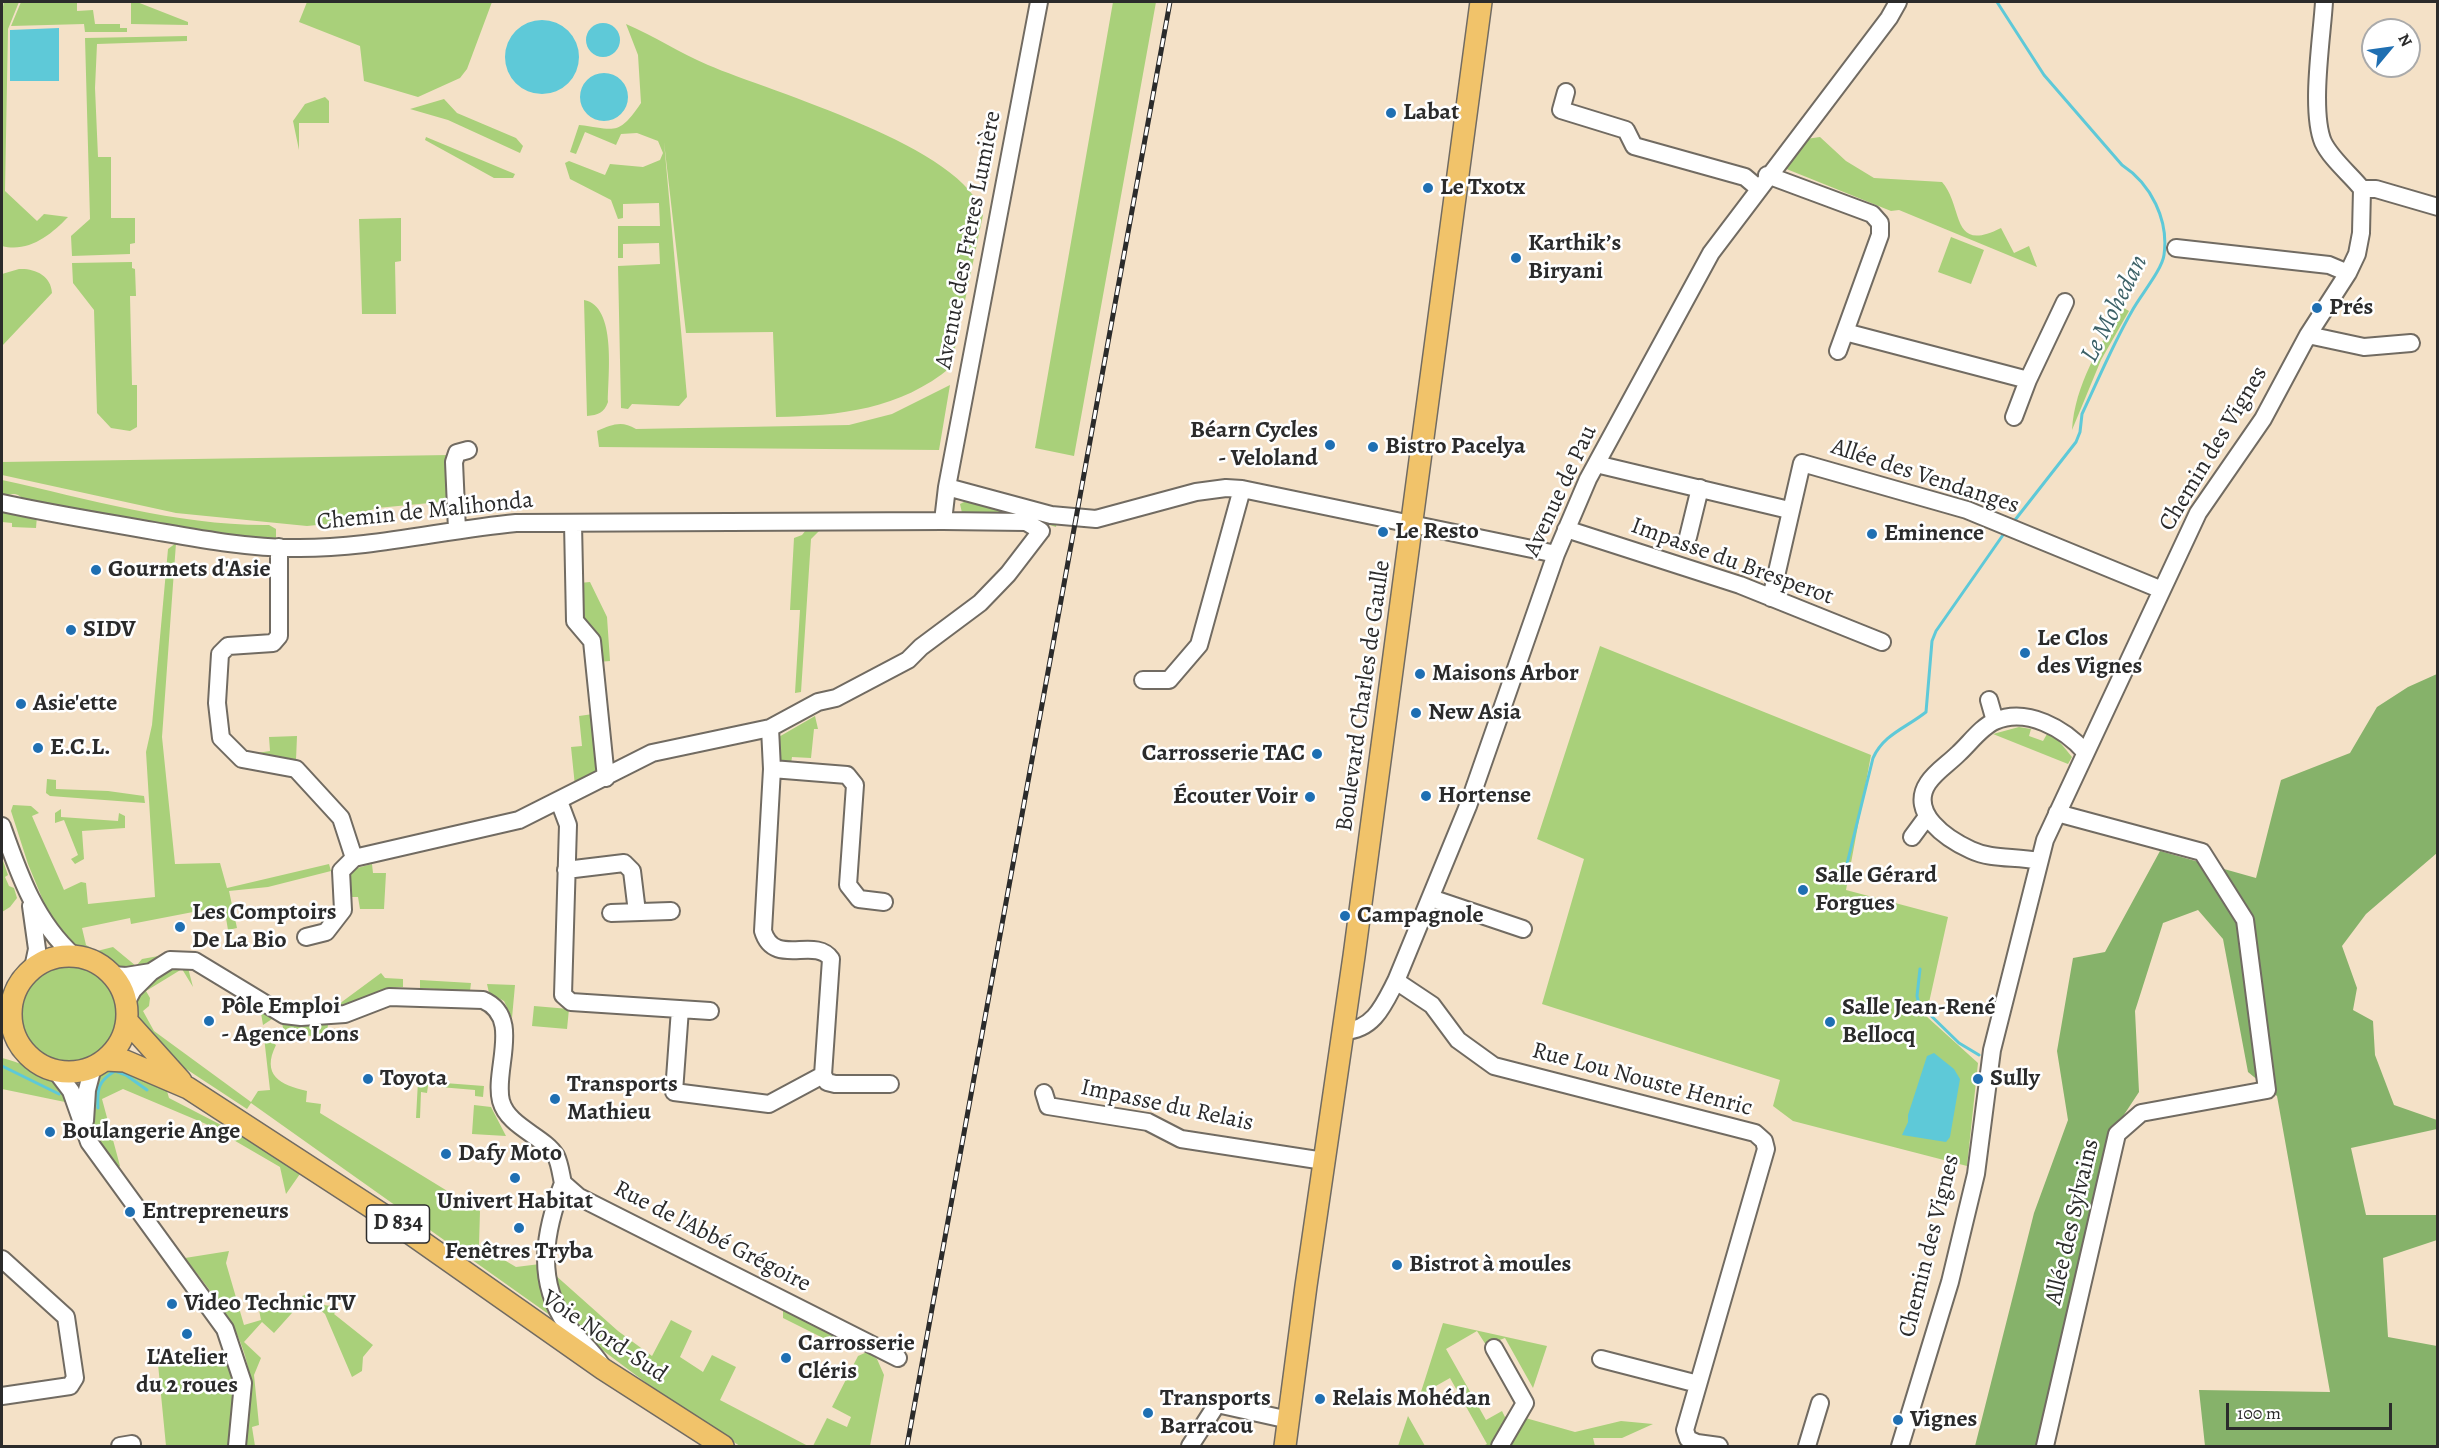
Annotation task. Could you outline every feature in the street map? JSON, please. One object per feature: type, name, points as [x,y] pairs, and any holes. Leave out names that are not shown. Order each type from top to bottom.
[{"type":"main road","name":"Boulevard Charles de Gaulle","points":[[1285,1446],[1413,523],[1481,2]]},
{"type":"main road","points":[[74,956],[101,965],[112,975],[121,988],[126,1012],[123,1035],[99,1063],[74,1071],[55,1070],[37,1062],[22,1048],[7,1019],[18,978],[52,958],[74,956]]},
{"type":"main road","name":"Voie Nord-Sud","points":[[126,1012],[188,1088]]},
{"type":"main road","name":"Voie Nord-Sud","points":[[99,1063],[125,1061],[188,1088],[391,1220],[603,1369],[723,1446]]},
{"type":"street","name":"Avenue des Frères Lumière","points":[[947,488],[1038,2]]},
{"type":"street","name":"Avenue de Pau","points":[[1344,1031],[1368,1024],[1383,1006],[1396,981],[1468,806],[1566,529],[1596,464],[1690,288],[1711,253],[1762,182],[1889,18],[1898,2]]},
{"type":"street","points":[[2324,2],[2318,81],[2320,123],[2324,142],[2362,189],[2376,189],[2438,207]]},
{"type":"street","points":[[1566,92],[1561,110],[1626,130],[1634,146],[1872,214],[1880,223],[1880,235],[1838,351]]},
{"type":"street","name":"Chemin des Vignes","points":[[1900,1446],[1950,1282],[1976,1174],[1992,1050],[2038,861],[2056,813],[2198,513],[2263,419],[2308,335],[2348,273],[2357,254],[2361,233],[2362,189]]},
{"type":"street","points":[[2176,248],[2329,265],[2348,273]]},
{"type":"street","points":[[2014,417],[2065,302]]},
{"type":"street","points":[[1845,332],[2028,381]]},
{"type":"street","points":[[2308,335],[2364,347],[2411,343]]},
{"type":"street","points":[[457,530],[454,462],[458,453],[468,450]]},
{"type":"street","name":"Allée des Vendanges","points":[[1789,510],[1802,463],[1966,510],[2162,591]]},
{"type":"street","points":[[1596,464],[1789,510],[1770,598]]},
{"type":"street","points":[[934,521],[947,488],[1052,514],[1096,519],[1196,492],[1226,488],[1242,489],[1413,523],[1556,554]]},
{"type":"street","points":[[1688,537],[1700,488]]},
{"type":"street","points":[[1143,680],[1169,680],[1199,645],[1242,489]]},
{"type":"street","name":"Chemin de Malihonda","points":[[2,503],[174,535],[279,547],[336,546],[402,540],[516,523],[1026,522],[1041,531],[1008,574],[980,603],[921,647],[908,660],[836,698],[818,702],[770,728]]},
{"type":"street","points":[[573,524],[574,621],[591,640],[606,778]]},
{"type":"street","name":"Impasse du Bresperot","points":[[1566,529],[1740,585],[1882,642]]},
{"type":"street","points":[[279,547],[279,636],[273,643],[228,646],[220,654],[217,703],[221,738],[242,759],[296,769],[341,818],[354,858]]},
{"type":"street","points":[[1989,700],[1995,721]]},
{"type":"street","points":[[2038,861],[1989,856],[1970,850],[1926,818],[1922,802],[1926,785],[1995,721],[2027,718],[2046,722],[2061,731],[2085,752]]},
{"type":"street","points":[[306,937],[326,932],[343,910],[340,872],[354,858],[519,820],[652,753],[770,728],[772,770],[763,931],[770,945],[778,949],[821,951],[831,959],[823,1075],[827,1082],[890,1084]]},
{"type":"street","points":[[772,770],[848,775],[851,778],[855,785],[848,885],[859,899],[884,902]]},
{"type":"street","points":[[559,801],[568,825],[562,995],[571,1002],[710,1011]]},
{"type":"street","name":"Allée des Sylvains","points":[[2045,1446],[2117,1134],[2141,1113],[2267,1090],[2245,920],[2202,852],[2056,813]]},
{"type":"street","points":[[1912,837],[1926,818]]},
{"type":"street","points":[[2,826],[30,899],[55,938],[74,956]]},
{"type":"street","points":[[566,870],[624,863],[632,871],[637,912]]},
{"type":"street","points":[[1431,898],[1523,928]]},
{"type":"street","points":[[18,978],[37,949],[30,899]]},
{"type":"street","points":[[611,913],[671,911]]},
{"type":"street","points":[[126,1012],[133,990],[151,972],[170,960],[195,961],[284,1015],[301,1017],[345,1014],[389,997],[483,1000],[490,1003],[504,1020],[501,1100],[510,1117],[556,1156],[563,1183],[550,1217],[546,1239],[549,1285],[566,1324],[592,1349],[603,1369]]},
{"type":"street","points":[[112,975],[126,976],[151,972]]},
{"type":"street","name":"Rue Lou Nouste Henric","points":[[1396,981],[1432,1005],[1458,1040],[1494,1066],[1755,1133],[1764,1141],[1766,1149],[1763,1160],[1685,1430],[1688,1439],[1697,1443],[1719,1446]]},
{"type":"street","points":[[680,1009],[674,1092],[769,1104],[823,1075]]},
{"type":"street","points":[[85,1128],[87,1090],[99,1063]]},
{"type":"street","points":[[55,1070],[71,1091],[89,1142],[225,1329],[243,1383],[237,1446]]},
{"type":"street","name":"Impasse du Relais","points":[[1044,1093],[1048,1106],[1148,1122],[1181,1139],[1324,1161]]},
{"type":"street","name":"Rue de l'Abbé Grégoire","points":[[563,1183],[579,1197],[898,1358]]},
{"type":"street","points":[[2,1259],[66,1317],[75,1378],[70,1386],[2,1396]]},
{"type":"street","points":[[1494,1348],[1526,1403],[1500,1446]]},
{"type":"street","points":[[1601,1359],[1698,1384]]},
{"type":"street","points":[[1807,1446],[1820,1402]]},
{"type":"street","points":[[1191,1446],[1216,1404],[1289,1420]]},
{"type":"green space","points":[[4,2],[19,2],[8,29],[5,191],[37,221],[44,214],[68,217],[38,241],[12,248],[2,246],[2,11]]},
{"type":"green space","points":[[21,2],[77,2],[77,11],[93,10],[95,24],[120,24],[120,28],[127,28],[127,32],[85,32],[84,24],[11,26]]},
{"type":"green space","points":[[131,2],[137,2],[188,22],[188,25],[131,24]]},
{"type":"green space","points":[[307,2],[492,2],[467,69],[460,78],[418,97],[364,81],[360,46],[299,22]]},
{"type":"green space","points":[[1113,2],[1156,2],[1074,456],[1035,448]]},
{"type":"green space","points":[[626,24],[708,65],[818,106],[906,145],[942,167],[969,190],[983,215],[951,367],[932,381],[890,401],[846,412],[776,417],[773,332],[686,333],[664,142],[687,397],[679,406],[632,404],[628,409],[621,408],[618,266],[660,264],[659,243],[623,244],[623,258],[618,258],[618,226],[660,226],[659,203],[623,204],[623,218],[618,219],[611,200],[570,179],[565,163],[569,161],[605,175],[610,164],[643,167],[660,160],[663,153],[658,141],[637,133],[621,134],[616,145],[585,132],[576,154],[570,152],[579,125],[608,129],[621,126],[641,103],[638,55]]},
{"type":"green space","points":[[187,36],[187,41],[97,44],[95,88],[98,157],[111,157],[111,218],[135,218],[135,243],[130,244],[130,254],[72,256],[71,236],[90,219],[85,38]]},
{"type":"green space","points":[[325,97],[329,101],[329,123],[299,123],[299,150],[293,121],[305,104]]},
{"type":"green space","points":[[444,99],[457,113],[516,138],[523,146],[520,153],[448,120],[410,109]]},
{"type":"green space","points":[[426,137],[515,174],[513,178],[494,178],[425,140]]},
{"type":"green space","points":[[1820,137],[1846,161],[1874,178],[1942,182],[1949,192],[1966,231],[1973,235],[1985,235],[2001,228],[2014,253],[2029,246],[2037,267],[1899,210],[1891,211],[1784,168],[1806,139]]},
{"type":"green space","points":[[401,218],[401,261],[395,262],[396,314],[362,314],[359,219]]},
{"type":"green space","points":[[1951,237],[1984,250],[1971,284],[1938,272]]},
{"type":"green space","points":[[132,262],[132,268],[135,269],[136,296],[130,296],[132,385],[137,385],[137,427],[130,431],[111,428],[97,413],[94,310],[73,283],[72,263]]},
{"type":"green space","points":[[19,269],[36,271],[41,274],[49,282],[52,293],[2,346],[2,274]]},
{"type":"green space","points":[[584,300],[595,305],[602,315],[606,328],[609,359],[608,402],[600,413],[587,416]]},
{"type":"green space","points":[[2122,307],[2129,311],[2101,360],[2072,430],[2083,381]]},
{"type":"green space","points":[[950,385],[939,450],[599,447],[597,431],[616,424],[636,429],[849,425],[892,414]]},
{"type":"green space","points":[[449,455],[451,501],[377,508],[327,524],[307,526],[176,513],[2,475],[2,462]]},
{"type":"green space","points":[[2,480],[168,516],[235,524],[269,525],[276,529],[276,540],[211,534],[26,502],[16,494],[3,497]]},
{"type":"green space","points":[[968,500],[1057,521],[1056,527],[1021,516],[966,515],[962,513],[960,504]]},
{"type":"green space","points":[[2,509],[37,516],[36,528],[12,527],[12,523],[2,522]]},
{"type":"green space","points":[[806,530],[820,530],[811,539],[801,692],[795,693],[800,610],[790,610],[794,538],[802,535]]},
{"type":"green space","points":[[176,543],[162,737],[175,864],[220,863],[227,888],[329,864],[331,871],[268,887],[229,891],[237,928],[228,930],[224,906],[131,924],[130,918],[82,928],[86,945],[97,951],[113,947],[136,966],[142,959],[164,955],[148,964],[123,971],[108,961],[72,945],[54,927],[28,864],[11,811],[13,805],[31,806],[39,813],[32,816],[64,890],[81,882],[86,883],[88,904],[155,897],[146,752],[152,725],[168,549]]},
{"type":"green space","points":[[590,582],[607,617],[610,661],[598,662],[596,632],[581,617],[581,610],[584,610],[584,594],[580,594],[579,583]]},
{"type":"green space","points":[[1600,646],[1871,755],[1846,890],[1948,917],[1926,1016],[1978,1063],[1967,1166],[1793,1121],[1773,1106],[1780,1080],[1542,1004],[1584,859],[1537,839]]},
{"type":"green space","points":[[2437,674],[2437,853],[2366,914],[2342,946],[2357,988],[2353,1010],[2373,1021],[2375,1055],[2394,1105],[2437,1120],[2437,1129],[2351,1148],[2366,1215],[2437,1215],[2437,1240],[2383,1258],[2388,1337],[2437,1346],[2437,1446],[2205,1446],[2199,1390],[2330,1392],[2277,1096],[2248,1072],[2223,939],[2198,910],[2163,923],[2135,1011],[2139,1092],[2108,1139],[2039,1446],[1975,1446],[2034,1213],[2068,1120],[2057,1051],[2073,958],[2105,952],[2160,851],[2256,878],[2281,780],[2350,753],[2377,707],[2408,687]]},
{"type":"green space","points":[[593,714],[598,767],[595,773],[575,786],[571,747],[582,746],[579,716]]},
{"type":"green space","points":[[815,716],[818,729],[814,729],[811,758],[792,757],[791,764],[779,761],[777,738]]},
{"type":"green space","points":[[2019,727],[2031,729],[2029,736],[2043,741],[2047,734],[2058,740],[2072,757],[2068,764],[1993,734]]},
{"type":"green space","points":[[297,736],[296,760],[292,763],[257,753],[270,751],[269,737]]},
{"type":"green space","points":[[47,779],[56,780],[56,789],[108,791],[144,796],[145,803],[50,796],[46,793]]},
{"type":"green space","points":[[61,809],[61,817],[118,821],[119,813],[125,816],[125,828],[82,831],[84,859],[75,864],[71,859],[78,855],[64,820],[55,823],[55,813]]},
{"type":"green space","points":[[2,858],[8,875],[5,877],[9,886],[14,888],[17,898],[10,907],[2,912]]},
{"type":"green space","points":[[372,864],[373,873],[386,873],[384,909],[360,909],[358,897],[350,897],[349,876],[357,868]]},
{"type":"green space","points":[[69,964],[97,972],[111,986],[119,1014],[111,1042],[97,1056],[69,1064],[41,1056],[27,1042],[19,1014],[27,986],[41,972]]},
{"type":"green space","points":[[179,967],[188,968],[193,987],[182,969],[146,991],[150,998],[149,1006],[143,1011],[154,1031],[251,1102],[258,1091],[270,1090],[264,1037],[276,1045],[271,1064],[272,1071],[281,1082],[307,1091],[306,1102],[321,1104],[320,1113],[480,1211],[479,1245],[516,1267],[540,1264],[561,1323],[251,1103],[247,1109],[177,1063],[178,1060],[150,1037],[143,1028],[138,1018],[137,1008],[139,998],[150,983],[162,974]]},
{"type":"green space","points":[[381,973],[385,978],[403,979],[403,987],[388,988],[352,1004],[326,1009],[326,1005],[339,1004]]},
{"type":"green space","points":[[420,980],[471,983],[470,991],[420,988]]},
{"type":"green space","points":[[487,984],[515,985],[512,1018],[504,1001],[489,993]]},
{"type":"green space","points":[[534,1006],[569,1009],[567,1029],[532,1026]]},
{"type":"green space","points":[[261,1013],[313,1021],[314,1025],[328,1025],[326,1038],[297,1034],[285,1038],[282,1023],[272,1019],[263,1025]]},
{"type":"green space","points":[[2,1058],[30,1068],[50,1079],[63,1093],[65,1102],[2,1089]]},
{"type":"green space","points":[[105,1070],[129,1070],[167,1091],[169,1098],[254,1142],[302,1171],[286,1194],[280,1167],[206,1124],[123,1089],[102,1099],[120,1166],[118,1168],[102,1144],[92,1113],[95,1084]]},
{"type":"green space","points":[[418,1081],[484,1086],[483,1097],[475,1096],[475,1090],[428,1086],[427,1093],[421,1092],[420,1118],[416,1118]]},
{"type":"green space","points":[[474,1105],[491,1107],[506,1136],[472,1134]]},
{"type":"green space","points":[[229,1251],[226,1263],[244,1325],[261,1320],[259,1310],[303,1301],[302,1296],[305,1295],[309,1304],[305,1308],[300,1304],[274,1333],[262,1322],[244,1342],[261,1358],[254,1375],[259,1425],[252,1427],[255,1446],[245,1446],[250,1382],[242,1347],[227,1316],[185,1258]]},
{"type":"green space","points":[[554,1274],[618,1331],[652,1356],[671,1320],[692,1331],[680,1357],[703,1372],[712,1355],[736,1367],[720,1400],[808,1446],[740,1446],[681,1409],[581,1334],[562,1309]]},
{"type":"green space","points":[[323,1305],[340,1307],[334,1314],[373,1345],[363,1357],[362,1371],[352,1377],[325,1314],[319,1309]]},
{"type":"green space","points":[[783,1310],[842,1338],[845,1346],[843,1348],[783,1318]]},
{"type":"green space","points":[[1443,1323],[1547,1346],[1533,1388],[1505,1338],[1486,1345],[1477,1331],[1446,1349],[1486,1420],[1502,1411],[1505,1417],[1513,1413],[1495,1446],[1483,1446],[1487,1444],[1450,1378],[1420,1395]]},
{"type":"green space","points":[[867,1352],[877,1359],[884,1375],[870,1446],[813,1446],[827,1418],[847,1427],[851,1417],[832,1407],[858,1356]]},
{"type":"green space","points":[[227,1353],[233,1388],[228,1446],[166,1446],[158,1364]]},
{"type":"green space","points":[[1408,1416],[1425,1446],[1398,1446]]},
{"type":"green space","points":[[1522,1417],[1575,1432],[1621,1421],[1653,1424],[1622,1438],[1593,1438],[1595,1446],[1506,1446]]},
{"type":"water","points":[[542,20],[556,23],[568,31],[576,43],[579,57],[576,71],[568,83],[556,91],[542,94],[528,91],[516,83],[508,71],[505,57],[508,43],[516,31],[528,23]]},
{"type":"water","points":[[603,23],[615,28],[620,40],[615,52],[603,57],[591,52],[586,40],[591,28]]},
{"type":"water","points":[[59,28],[59,81],[10,81],[10,30]]},
{"type":"water","points":[[604,73],[621,80],[628,97],[621,114],[604,121],[587,114],[580,97],[587,80]]},
{"type":"water","points":[[1934,1053],[1954,1069],[1960,1079],[1950,1137],[1946,1142],[1902,1135],[1927,1056]]},
{"type":"waterway","name":"Le Mohedan","points":[[1997,2],[2044,75],[2122,165],[2142,182],[2161,216],[2165,242],[2164,255],[2159,268],[2125,324],[2082,414],[2080,432],[2076,442],[2015,520]]},
{"type":"waterway","name":"Le Mohedan","points":[[1845,872],[1873,758],[1889,737],[1926,712],[1932,641],[1936,631],[2003,535]]},
{"type":"waterway","name":"Le Mohedan","points":[[1920,969],[1917,996],[1919,1004],[1959,1043],[1979,1055]]},
{"type":"waterway","points":[[2,1066],[59,1094]]},
{"type":"waterway","points":[[98,1108],[98,1091],[105,1078],[115,1071],[126,1075]]},
{"type":"waterway","points":[[126,1075],[147,1090]]},
{"type":"railway","points":[[907,1446],[1170,2]]},
{"type":"place","name":"Labat","points":[[1391,113]]},
{"type":"place","name":"Le Txotx","points":[[1428,188]]},
{"type":"place","name":"Karthik’s Biryani","points":[[1516,258]]},
{"type":"place","name":"Prés","points":[[2317,308]]},
{"type":"place","name":"Béarn Cycles - Veloland","points":[[1330,445]]},
{"type":"place","name":"Bistro Pacelya","points":[[1373,447]]},
{"type":"place","name":"Le Resto","points":[[1383,532]]},
{"type":"place","name":"Eminence","points":[[1872,534]]},
{"type":"place","name":"Gourmets d'Asie","points":[[96,570]]},
{"type":"place","name":"SIDV","points":[[71,630]]},
{"type":"place","name":"Le Clos des Vignes","points":[[2025,653]]},
{"type":"place","name":"Maisons Arbor","points":[[1420,674]]},
{"type":"place","name":"Asie'ette","points":[[21,704]]},
{"type":"place","name":"New Asia","points":[[1416,713]]},
{"type":"place","name":"E.C.L.","points":[[38,748]]},
{"type":"place","name":"Carrosserie TAC","points":[[1317,754]]},
{"type":"place","name":"Hortense","points":[[1426,796]]},
{"type":"place","name":"Écouter Voir","points":[[1310,797]]},
{"type":"place","name":"Salle Gérard Forgues","points":[[1803,890]]},
{"type":"place","name":"Campagnole","points":[[1345,916]]},
{"type":"place","name":"Les Comptoirs De La Bio","points":[[180,927]]},
{"type":"place","name":"Pôle Emploi - Agence Lons","points":[[209,1021]]},
{"type":"place","name":"Salle Jean-René Bellocq","points":[[1830,1022]]},
{"type":"place","name":"Toyota","points":[[368,1079]]},
{"type":"place","name":"Sully","points":[[1978,1079]]},
{"type":"place","name":"Transports Mathieu","points":[[555,1099]]},
{"type":"place","name":"Boulangerie Ange","points":[[50,1132]]},
{"type":"place","name":"Dafy Moto","points":[[446,1154]]},
{"type":"place","name":"Univert Habitat","points":[[515,1178]]},
{"type":"place","name":"Entrepreneurs","points":[[130,1212]]},
{"type":"place","name":"Fenêtres Tryba","points":[[519,1228]]},
{"type":"place","name":"Bistrot à moules","points":[[1397,1265]]},
{"type":"place","name":"Video Technic TV","points":[[172,1304]]},
{"type":"place","name":"L'Atelier du 2 roues","points":[[187,1334]]},
{"type":"place","name":"Carrosserie Cléris","points":[[786,1358]]},
{"type":"place","name":"Relais Mohédan","points":[[1320,1399]]},
{"type":"place","name":"Transports Barracou","points":[[1148,1413]]},
{"type":"place","name":"Vignes","points":[[1898,1420]]}]
